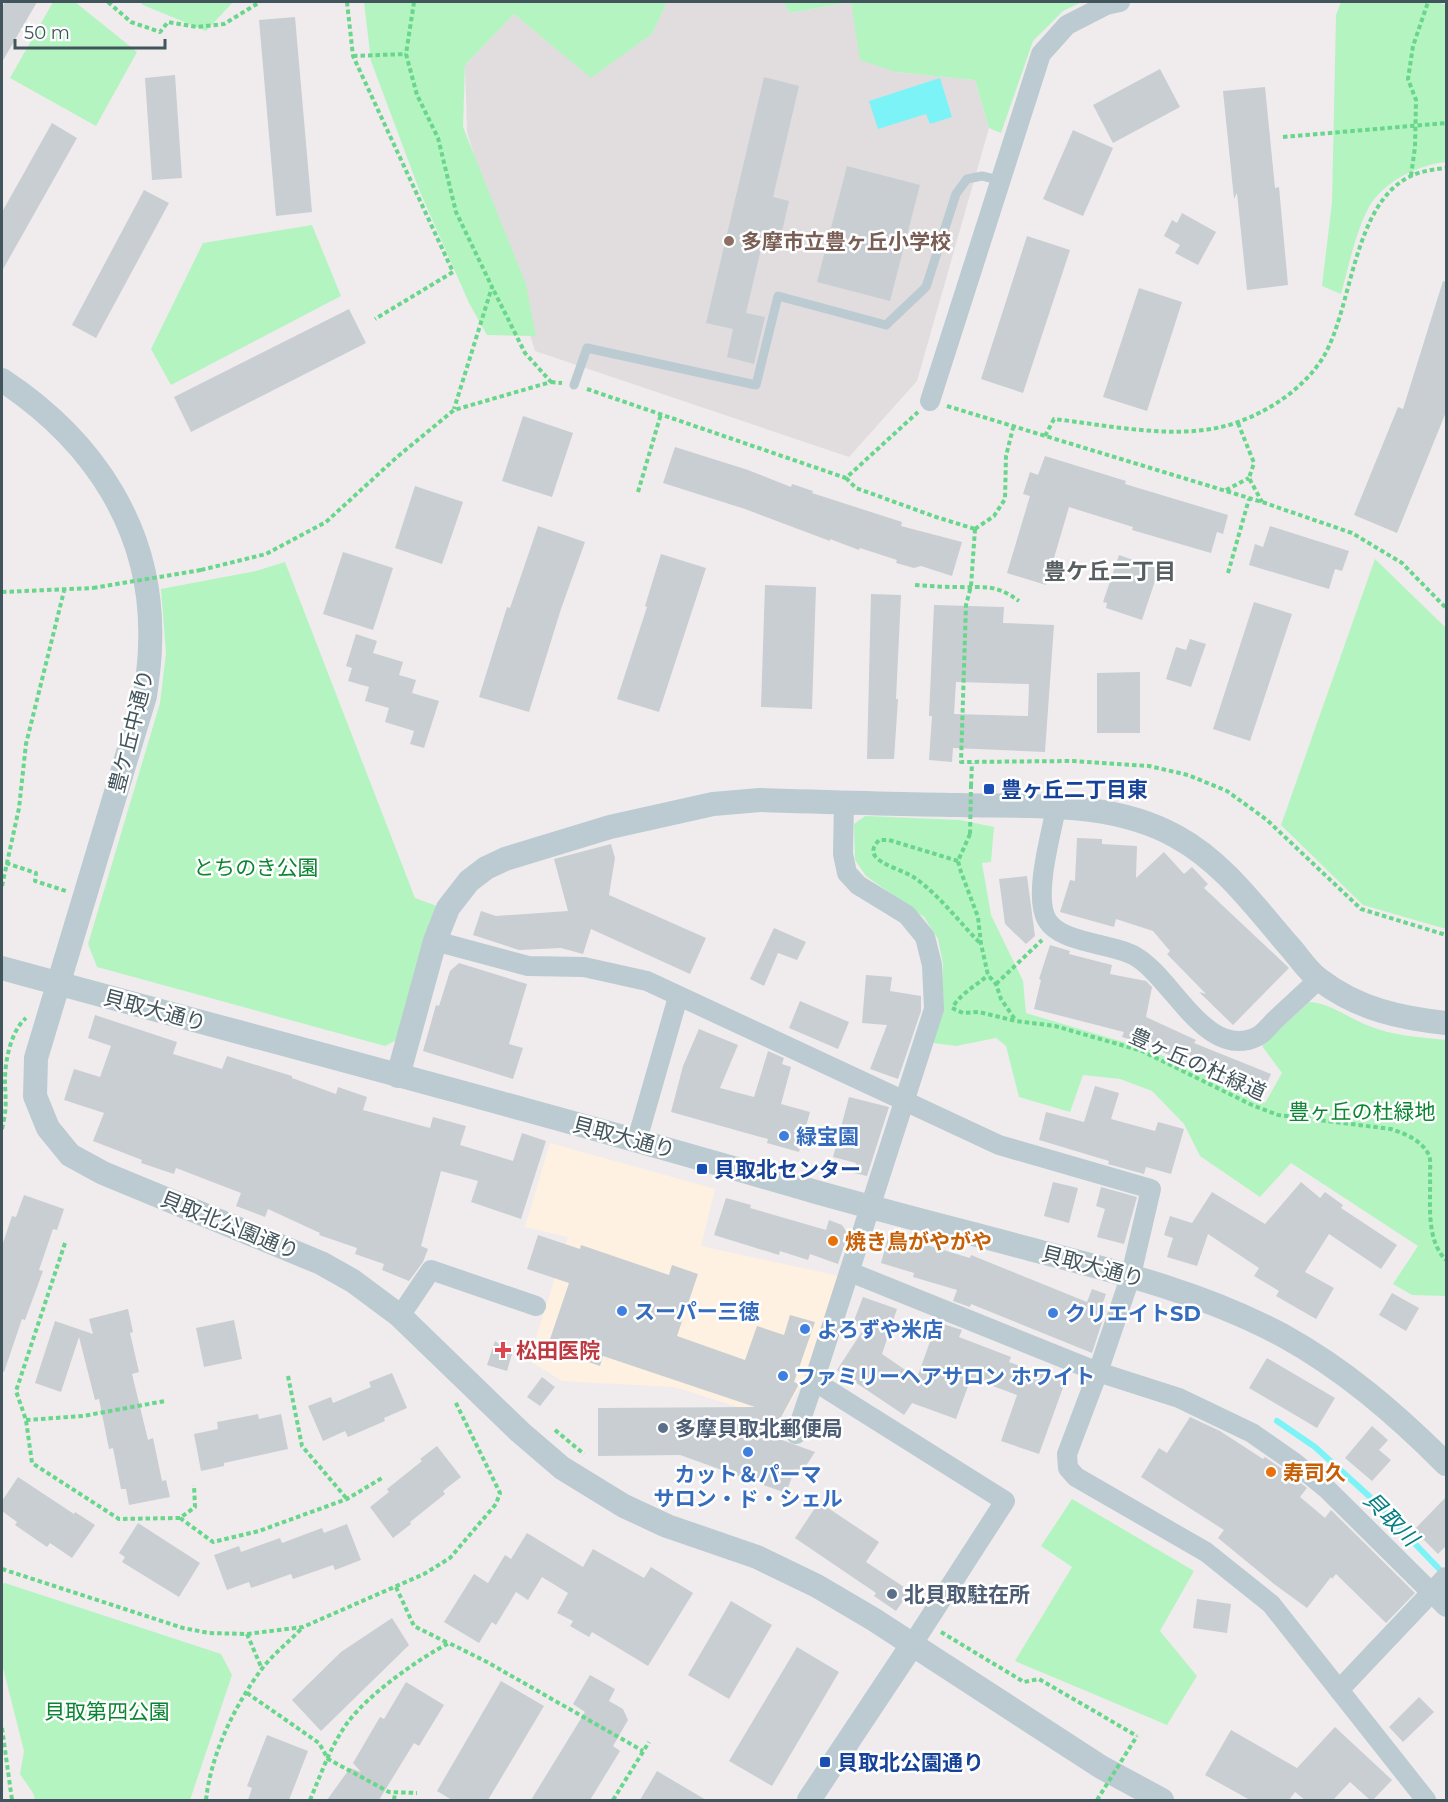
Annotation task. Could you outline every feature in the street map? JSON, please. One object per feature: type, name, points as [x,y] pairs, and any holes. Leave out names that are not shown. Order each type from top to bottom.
[{"type":"street","points":[[930,401],[1041,54],[1067,25],[1106,5],[1120,2]]},
{"type":"street","name":"豊ケ丘中通り","points":[[2,380],[26,396],[72,437],[97,469],[121,508],[138,551],[147,587],[151,644],[145,696],[59,983]]},
{"type":"street","points":[[398,1076],[435,941],[448,908],[469,881],[486,868],[505,859],[610,827],[713,804],[760,800],[1056,808],[1111,813],[1143,821],[1177,837],[1205,856],[1227,875],[1318,980],[1358,1003],[1378,1011],[1405,1018],[1446,1023]]},
{"type":"street","points":[[796,1434],[904,1102],[943,1008],[925,937],[907,915],[858,885],[847,873],[843,854],[844,802]]},
{"type":"street","points":[[1056,808],[1040,894],[1046,918],[1053,929],[1072,937],[1123,950],[1139,958],[1154,970],[1213,1034],[1229,1040],[1259,1036],[1318,980]]},
{"type":"street","points":[[435,941],[528,966],[584,967],[646,981],[999,1145],[1151,1189],[1131,1275],[1067,1454],[1068,1468],[1076,1477],[1206,1552],[1271,1604],[1426,1800]]},
{"type":"street","name":"貝取大通り","points":[[2,968],[637,1140],[870,1208],[1131,1275],[1226,1308],[1282,1336],[1340,1371],[1386,1406],[1446,1464]]},
{"type":"street","name":"貝取北公園通り","points":[[59,983],[36,1058],[35,1096],[48,1128],[70,1155],[102,1173],[321,1263],[353,1281],[400,1316],[520,1432],[562,1468],[624,1506],[667,1526],[757,1557],[817,1586],[915,1640]]},
{"type":"street","points":[[637,1140],[678,997]]},
{"type":"street","points":[[400,1316],[431,1270],[536,1306]]},
{"type":"street","points":[[850,1272],[1098,1372],[1179,1398],[1252,1433],[1327,1489],[1441,1591],[1340,1690]]},
{"type":"street","points":[[808,1800],[1005,1501],[814,1382]]},
{"type":"street","points":[[915,1640],[1101,1767],[1162,1800]]},
{"type":"lane","points":[[574,385],[587,348],[756,385],[778,296],[886,325],[926,287],[956,194],[967,179],[982,176],[999,180]]},
{"type":"path","points":[[108,2],[131,22],[160,32],[168,22],[197,27],[224,24],[260,2]]},
{"type":"path","points":[[347,2],[352,56],[453,272],[375,319]]},
{"type":"path","points":[[414,2],[406,54],[417,95],[438,138],[456,212],[525,353],[551,382]]},
{"type":"path","points":[[1411,176],[1416,100],[1408,79],[1413,46],[1428,2]]},
{"type":"path","points":[[352,56],[406,54]]},
{"type":"path","points":[[1283,136],[1446,123]]},
{"type":"path","points":[[1045,436],[1054,419],[1183,433],[1238,423],[1264,412],[1296,389],[1323,357],[1376,208],[1393,189],[1411,176],[1446,168]]},
{"type":"path","points":[[454,410],[492,287]]},
{"type":"path","points":[[2,592],[93,588],[201,570],[266,554],[326,522],[397,457],[454,410],[551,382],[574,385],[846,478],[856,488],[866,492],[975,529]]},
{"type":"path","points":[[846,478],[930,401],[1262,502],[1352,533],[1402,563],[1446,608]]},
{"type":"path","points":[[638,492],[661,414]]},
{"type":"path","points":[[1225,491],[1249,478],[1254,463],[1238,423]]},
{"type":"path","points":[[975,529],[994,516],[1005,499],[1006,456],[1013,428]]},
{"type":"path","points":[[1249,478],[1262,502]]},
{"type":"path","points":[[1228,573],[1249,499]]},
{"type":"path","points":[[975,529],[971,586],[966,604],[961,762],[1073,761],[1149,766],[1188,775],[1227,791],[1267,820],[1361,909],[1446,935]]},
{"type":"path","points":[[915,585],[959,588],[985,586],[1009,593],[1020,601]]},
{"type":"path","points":[[2,886],[19,808],[27,744],[64,591]]},
{"type":"path","points":[[972,763],[970,834],[958,861],[978,917],[988,975],[996,984],[1001,999],[1016,1021]]},
{"type":"path","points":[[958,861],[889,840],[879,840],[874,845],[873,852],[877,859],[914,877],[940,897],[981,944]]},
{"type":"path","points":[[6,864],[36,873],[34,881],[72,893]]},
{"type":"path","points":[[996,984],[1053,929]]},
{"type":"path","points":[[943,1008],[979,984],[988,975]]},
{"type":"path","name":"豊ヶ丘の杜緑道","points":[[943,1008],[1055,1026],[1142,1051],[1252,1106],[1278,1115],[1391,1129],[1404,1133],[1418,1141],[1430,1157],[1432,1227],[1435,1243],[1446,1260]]},
{"type":"path","points":[[2,1129],[8,1058],[16,1026],[29,1015]]},
{"type":"path","points":[[65,1243],[16,1391],[26,1420],[32,1463],[119,1519],[180,1518],[195,1507],[194,1485]]},
{"type":"path","points":[[288,1376],[302,1446],[347,1499]]},
{"type":"path","points":[[2,1569],[183,1629],[209,1633],[247,1634],[303,1627],[424,1575],[450,1558],[496,1504],[500,1493],[454,1397]]},
{"type":"path","points":[[26,1420],[83,1416],[165,1401]]},
{"type":"path","points":[[550,1426],[587,1456]]},
{"type":"path","points":[[180,1518],[213,1542],[260,1531],[347,1499],[382,1479]]},
{"type":"path","points":[[396,1587],[414,1626],[487,1662],[643,1751]]},
{"type":"path","points":[[206,1800],[219,1748],[247,1693],[262,1669],[303,1627]]},
{"type":"path","points":[[915,1640],[932,1642],[941,1632],[1024,1682],[1039,1679],[1137,1736],[1097,1800]]},
{"type":"path","points":[[247,1634],[262,1669]]},
{"type":"path","points":[[310,1800],[347,1723],[361,1707],[424,1656],[449,1643]]},
{"type":"path","points":[[247,1693],[319,1743],[328,1759],[389,1792],[417,1793]]},
{"type":"path","points":[[2,1728],[12,1800]]},
{"type":"path","points":[[613,1800],[649,1742]]},
{"type":"path","points":[[394,1792],[394,1800]]},
{"type":"shaded area","name":"多摩市立豊ヶ丘小学校","points":[[667,2],[783,2],[790,13],[851,2],[896,72],[975,80],[989,128],[917,381],[849,457],[535,351],[467,132],[465,65],[514,14],[591,77],[652,34]]},
{"type":"shaded area","points":[[550,1143],[715,1189],[701,1246],[839,1276],[806,1377],[780,1420],[674,1387],[562,1381],[529,1360],[568,1237],[525,1227]]},
{"type":"green space","points":[[53,2],[75,2],[137,52],[96,126],[10,78]]},
{"type":"green space","points":[[140,2],[233,2],[206,31]]},
{"type":"green space","points":[[364,2],[667,2],[652,34],[591,78],[514,14],[465,65],[463,127],[526,284],[536,336],[487,335],[469,303],[420,192],[371,61]]},
{"type":"green space","points":[[783,2],[851,2],[790,13]]},
{"type":"green space","points":[[851,2],[1082,2],[1063,11],[1033,41],[1001,133],[989,128],[975,80],[896,72],[860,60]]},
{"type":"green space","points":[[1341,2],[1438,2],[1446,5],[1446,162],[1424,167],[1403,176],[1383,189],[1375,198],[1360,228],[1341,294],[1322,286],[1332,202],[1336,15]]},
{"type":"green space","points":[[312,225],[341,296],[171,385],[151,349],[203,243]]},
{"type":"green space","points":[[1375,559],[1446,628],[1446,929],[1363,905],[1281,825]]},
{"type":"green space","name":"とちのき公園","points":[[285,562],[415,898],[437,906],[399,1039],[385,1046],[97,967],[88,944],[160,703],[166,653],[161,589],[256,571]]},
{"type":"green space","name":"豊ヶ丘の杜緑地","points":[[865,816],[960,820],[994,827],[991,862],[982,863],[991,915],[1023,981],[1026,1013],[1150,1050],[1265,1103],[1282,1073],[1262,1046],[1309,1002],[1325,1005],[1361,1023],[1388,1032],[1446,1040],[1446,1296],[1412,1295],[1393,1284],[1418,1246],[1291,1163],[1260,1197],[1200,1156],[1184,1124],[1152,1091],[1120,1079],[1083,1075],[1070,1112],[1019,1097],[1006,1046],[996,1038],[956,1046],[933,1043],[940,1018],[943,964],[938,939],[924,917],[866,876],[855,860],[854,824]]},
{"type":"green space","points":[[1072,1499],[1194,1571],[1160,1631],[1197,1676],[1167,1725],[1015,1661],[1072,1567],[1041,1546]]},
{"type":"green space","name":"貝取第四公園","points":[[5,1583],[221,1654],[232,1675],[190,1800],[35,1800],[20,1774],[24,1751],[2,1664],[2,1584]]},
{"type":"water","points":[[940,78],[952,117],[930,124],[926,114],[878,129],[869,101]]},
{"type":"building","points":[[5,2],[37,2],[2,62],[2,8]]},
{"type":"building","points":[[295,17],[312,212],[276,216],[259,20]]},
{"type":"building","points":[[1160,69],[1180,107],[1113,143],[1093,105]]},
{"type":"building","points":[[175,75],[182,178],[152,180],[145,78]]},
{"type":"building","points":[[764,77],[799,86],[773,197],[789,201],[781,236],[765,232],[746,313],[765,317],[754,364],[727,357],[733,329],[706,323]]},
{"type":"building","points":[[1265,87],[1275,188],[1279,187],[1288,285],[1247,290],[1237,193],[1234,199],[1223,91]]},
{"type":"building","points":[[52,123],[77,138],[2,271],[2,212]]},
{"type":"building","points":[[1073,130],[1113,148],[1083,216],[1043,199]]},
{"type":"building","points":[[847,166],[920,185],[890,301],[817,282]]},
{"type":"building","points":[[144,190],[169,203],[96,338],[72,325]]},
{"type":"building","points":[[1182,213],[1216,232],[1198,265],[1175,253],[1180,245],[1164,236],[1172,220],[1177,223]]},
{"type":"building","points":[[1027,236],[1070,250],[1023,393],[981,379]]},
{"type":"building","points":[[1443,281],[1446,282],[1446,412],[1397,533],[1354,515],[1398,407],[1403,409]]},
{"type":"building","points":[[1139,288],[1182,302],[1147,411],[1103,397]]},
{"type":"building","points":[[349,309],[366,343],[191,432],[174,397]]},
{"type":"building","points":[[523,416],[573,433],[552,497],[502,481]]},
{"type":"building","points":[[675,447],[902,522],[901,526],[962,542],[952,576],[921,566],[914,568],[896,563],[897,560],[860,548],[859,550],[830,539],[830,541],[745,509],[663,483]]},
{"type":"building","points":[[1045,456],[1126,481],[1125,484],[1228,515],[1223,534],[1217,532],[1211,553],[1132,530],[1133,527],[1069,507],[1046,585],[1007,573],[1030,496],[1023,494],[1030,472],[1038,475]]},
{"type":"building","points":[[415,486],[463,502],[442,564],[395,548]]},
{"type":"building","points":[[538,526],[585,542],[561,609],[529,712],[479,697],[507,607],[510,608]]},
{"type":"building","points":[[1270,526],[1349,551],[1342,571],[1335,569],[1329,589],[1249,565],[1255,544],[1263,547]]},
{"type":"building","points":[[343,552],[393,568],[373,630],[323,614]]},
{"type":"building","points":[[661,554],[706,568],[659,712],[617,699],[647,607],[645,606]]},
{"type":"building","points":[[1119,555],[1159,569],[1142,620],[1106,608],[1107,603],[1103,602]]},
{"type":"building","points":[[765,585],[816,587],[812,709],[761,707]]},
{"type":"building","points":[[871,594],[901,595],[894,759],[867,759]]},
{"type":"building","points":[[1254,602],[1292,614],[1250,741],[1213,729]]},
{"type":"building","points":[[934,605],[1004,607],[1003,623],[1054,625],[1045,752],[953,748],[952,762],[929,760],[932,716],[929,716]],"holes":[[[956,682],[1029,684],[1028,716],[954,714]]]},
{"type":"building","points":[[356,634],[377,641],[373,653],[403,662],[399,675],[416,680],[412,693],[439,701],[424,748],[410,744],[414,731],[385,722],[389,708],[365,701],[369,687],[348,681],[352,668],[346,666]]},
{"type":"building","points":[[1190,639],[1206,644],[1191,687],[1166,679],[1176,647],[1186,650]]},
{"type":"building","points":[[1140,672],[1140,733],[1097,733],[1097,673]]},
{"type":"building","points":[[1077,838],[1102,839],[1102,844],[1137,846],[1136,878],[1164,852],[1184,874],[1192,867],[1208,884],[1204,888],[1289,968],[1233,1025],[1199,992],[1206,994],[1167,954],[1170,951],[1153,931],[1116,919],[1114,927],[1060,912],[1070,880],[1075,881]]},
{"type":"building","points":[[611,844],[615,858],[609,895],[706,938],[690,974],[591,929],[583,954],[561,948],[519,950],[473,935],[481,911],[496,916],[568,911],[554,859]]},
{"type":"building","points":[[1027,876],[1035,936],[1026,944],[1005,924],[999,879]]},
{"type":"building","points":[[774,928],[806,942],[797,960],[778,953],[764,986],[750,979]]},
{"type":"building","points":[[1050,945],[1070,951],[1069,954],[1112,965],[1110,974],[1146,981],[1152,987],[1146,1017],[1196,1040],[1194,1043],[1271,1074],[1260,1098],[1234,1085],[1235,1083],[1150,1046],[1122,1037],[1124,1032],[1034,1009],[1041,980],[1039,979]]},
{"type":"building","points":[[459,963],[527,984],[509,1044],[523,1048],[513,1079],[423,1051],[436,1005],[439,1006],[450,971]]},
{"type":"building","points":[[866,975],[892,977],[890,991],[921,996],[921,1011],[898,1079],[870,1069],[887,1025],[862,1023]]},
{"type":"building","points":[[800,1001],[849,1022],[838,1049],[789,1028]]},
{"type":"building","points":[[95,1015],[177,1042],[173,1054],[222,1069],[227,1056],[292,1076],[292,1078],[336,1094],[338,1087],[367,1097],[363,1110],[430,1128],[433,1117],[466,1126],[460,1145],[513,1161],[522,1133],[546,1141],[521,1219],[471,1202],[478,1181],[441,1171],[421,1246],[428,1249],[423,1262],[409,1281],[382,1270],[384,1264],[355,1254],[357,1248],[319,1235],[320,1233],[268,1209],[265,1217],[236,1206],[241,1193],[176,1168],[174,1174],[141,1163],[142,1160],[93,1141],[104,1113],[64,1100],[74,1069],[100,1077],[111,1046],[88,1038]]},
{"type":"building","points":[[699,1029],[738,1045],[720,1088],[754,1097],[768,1051],[784,1058],[782,1064],[791,1067],[781,1104],[810,1112],[799,1152],[767,1143],[768,1139],[671,1112],[683,1066]]},
{"type":"building","points":[[1095,1086],[1119,1093],[1111,1119],[1155,1131],[1158,1122],[1184,1129],[1171,1174],[1146,1167],[1144,1174],[1039,1140],[1046,1112],[1084,1122]]},
{"type":"building","points":[[849,1097],[889,1107],[867,1176],[854,1173],[856,1163],[833,1157]]},
{"type":"building","points":[[1053,1182],[1078,1188],[1069,1223],[1044,1216]]},
{"type":"building","points":[[1301,1182],[1320,1198],[1325,1192],[1343,1205],[1341,1208],[1397,1245],[1381,1269],[1329,1234],[1305,1272],[1334,1288],[1316,1319],[1276,1296],[1279,1291],[1254,1276],[1259,1268],[1208,1234],[1197,1266],[1167,1257],[1173,1238],[1164,1235],[1170,1216],[1192,1223],[1212,1192],[1265,1224]]},
{"type":"building","points":[[1101,1187],[1137,1197],[1124,1244],[1097,1237],[1105,1209],[1096,1206]]},
{"type":"building","points":[[24,1195],[64,1209],[57,1230],[53,1229],[39,1270],[43,1271],[25,1320],[22,1319],[4,1372],[2,1371],[2,1246],[12,1216],[16,1217]]},
{"type":"building","points":[[726,1198],[751,1205],[750,1208],[826,1230],[829,1220],[842,1225],[848,1234],[838,1264],[810,1254],[808,1260],[780,1251],[779,1255],[714,1235]]},
{"type":"building","points":[[889,1234],[970,1258],[971,1255],[1087,1302],[1092,1289],[1106,1294],[1101,1308],[1106,1310],[1092,1353],[971,1304],[970,1307],[953,1301],[957,1290],[913,1277],[914,1273],[881,1263]]},
{"type":"building","points":[[538,1235],[580,1249],[581,1245],[669,1275],[672,1265],[698,1274],[677,1336],[745,1360],[757,1326],[784,1335],[790,1315],[815,1322],[794,1382],[799,1384],[771,1436],[815,1452],[802,1472],[795,1469],[786,1493],[680,1455],[598,1456],[598,1408],[755,1407],[603,1356],[600,1366],[547,1348],[569,1283],[527,1269]]},
{"type":"building","points":[[1392,1293],[1419,1308],[1406,1331],[1379,1315]]},
{"type":"building","points":[[863,1297],[897,1309],[882,1354],[917,1378],[937,1322],[962,1330],[959,1337],[1011,1357],[1009,1362],[1065,1382],[1039,1454],[1001,1441],[1017,1395],[971,1378],[956,1419],[912,1403],[904,1415],[837,1370],[865,1327],[853,1323]]},
{"type":"building","points":[[128,1309],[133,1332],[130,1333],[139,1372],[132,1374],[148,1440],[153,1438],[162,1481],[166,1480],[170,1497],[129,1505],[126,1489],[121,1489],[113,1448],[109,1449],[99,1399],[95,1400],[79,1337],[61,1392],[35,1383],[55,1321],[93,1334],[89,1319]]},
{"type":"building","points":[[234,1320],[242,1359],[204,1367],[196,1328]]},
{"type":"building","points":[[495,1341],[512,1354],[507,1371],[487,1365]]},
{"type":"building","points":[[1267,1358],[1335,1398],[1317,1428],[1249,1388]]},
{"type":"building","points":[[392,1373],[407,1408],[384,1418],[385,1421],[348,1437],[345,1431],[323,1441],[308,1406],[331,1397],[333,1403],[371,1387],[369,1382]]},
{"type":"building","points":[[542,1377],[555,1387],[540,1406],[527,1397]]},
{"type":"building","points":[[258,1414],[259,1419],[281,1414],[288,1449],[224,1463],[224,1466],[201,1471],[194,1434],[218,1429],[217,1422]]},
{"type":"building","points":[[1190,1417],[1220,1431],[1288,1473],[1307,1488],[1300,1497],[1325,1518],[1331,1510],[1415,1593],[1386,1623],[1336,1574],[1332,1579],[1331,1577],[1307,1608],[1274,1584],[1218,1538],[1224,1530],[1141,1477],[1159,1448],[1167,1453]]},
{"type":"building","points":[[1372,1426],[1388,1440],[1379,1450],[1391,1460],[1372,1481],[1345,1458]]},
{"type":"building","points":[[437,1446],[461,1477],[443,1491],[445,1494],[393,1538],[370,1507],[389,1492],[387,1489]]},
{"type":"building","points":[[18,1477],[95,1525],[72,1558],[50,1543],[47,1547],[15,1525],[17,1522],[2,1511],[2,1501]]},
{"type":"building","points":[[1446,1497],[1446,1546],[1438,1554],[1414,1530]]},
{"type":"building","points":[[819,1502],[879,1542],[866,1562],[910,1591],[896,1611],[874,1596],[876,1593],[795,1538]]},
{"type":"building","points":[[138,1523],[200,1563],[179,1597],[122,1562],[125,1557],[119,1553]]},
{"type":"building","points":[[347,1524],[361,1560],[335,1570],[333,1565],[293,1579],[291,1574],[251,1588],[249,1582],[227,1590],[214,1555],[239,1546],[241,1552],[280,1538],[282,1543],[322,1528],[324,1533]]},
{"type":"building","points":[[527,1533],[583,1567],[593,1549],[644,1578],[651,1567],[693,1593],[648,1666],[592,1632],[589,1637],[570,1626],[573,1621],[557,1613],[568,1593],[542,1577],[528,1600],[516,1592],[496,1625],[492,1622],[479,1643],[444,1622],[474,1574],[488,1583],[505,1555],[511,1559]]},
{"type":"building","points":[[1197,1599],[1231,1604],[1227,1633],[1193,1628]]},
{"type":"building","points":[[731,1601],[772,1625],[729,1699],[688,1675]]},
{"type":"building","points":[[392,1618],[409,1645],[321,1731],[292,1700],[341,1652]]},
{"type":"building","points":[[797,1647],[839,1672],[772,1786],[729,1761]]},
{"type":"building","points":[[590,1675],[615,1689],[609,1701],[623,1709],[628,1720],[613,1746],[620,1751],[590,1800],[531,1800],[585,1712],[573,1704]]},
{"type":"building","points":[[501,1681],[544,1706],[488,1800],[452,1800],[437,1791]]},
{"type":"building","points":[[406,1682],[444,1705],[419,1746],[414,1743],[379,1800],[327,1800],[350,1768],[361,1772],[353,1763],[380,1717],[384,1719]]},
{"type":"building","points":[[1419,1697],[1434,1712],[1403,1742],[1389,1727]]},
{"type":"building","points":[[1335,1727],[1392,1780],[1373,1800],[1370,1800],[1350,1782],[1333,1800],[1305,1800],[1295,1792],[1289,1800],[1250,1800],[1205,1775],[1231,1730],[1297,1768]]},
{"type":"building","points":[[267,1735],[308,1751],[289,1800],[248,1800],[252,1788],[247,1786]]},
{"type":"building","points":[[657,1771],[706,1800],[640,1800]]},
{"type":"waterway","name":"貝取川","points":[[1277,1421],[1315,1447],[1369,1496],[1444,1574]]},
{"type":"place","name":"多摩市立豊ヶ丘小学校","points":[[729,241]]},
{"type":"place","name":"豊ヶ丘二丁目東","points":[[989,789]]},
{"type":"place","name":"緑宝園","points":[[784,1136]]},
{"type":"place","name":"貝取北センター","points":[[702,1169]]},
{"type":"place","name":"焼き鳥がやがや","points":[[833,1241]]},
{"type":"place","name":"スーパー三徳","points":[[622,1311]]},
{"type":"place","name":"クリエイトSD","points":[[1053,1313]]},
{"type":"place","name":"よろずや米店","points":[[805,1329]]},
{"type":"place","name":"松田医院","points":[[503,1350]]},
{"type":"place","name":"ファミリーヘアサロン ホワイト","points":[[783,1376]]},
{"type":"place","name":"多摩貝取北郵便局","points":[[663,1428]]},
{"type":"place","name":"カット＆パーマ サロン・ド・シェル","points":[[748,1452]]},
{"type":"place","name":"寿司久","points":[[1271,1472]]},
{"type":"place","name":"北貝取駐在所","points":[[892,1594]]},
{"type":"place","name":"貝取北公園通り","points":[[825,1762]]},
{"type":"district","name":"豊ケ丘二丁目","points":[[1110,571]]}]
